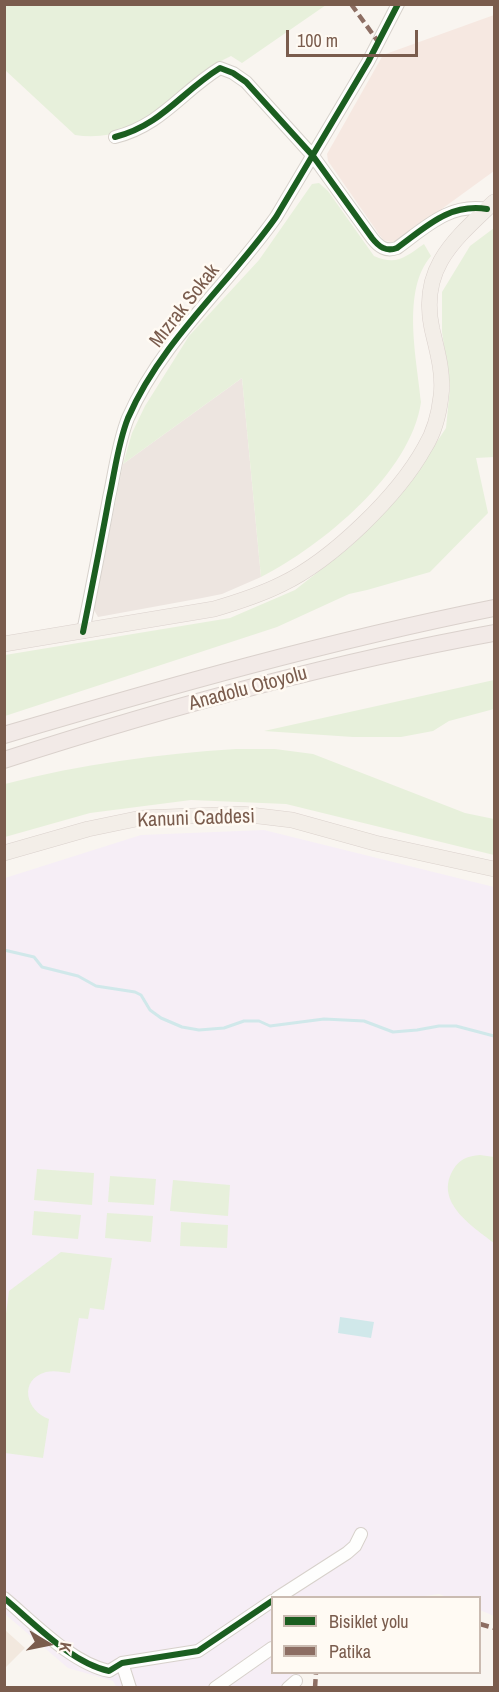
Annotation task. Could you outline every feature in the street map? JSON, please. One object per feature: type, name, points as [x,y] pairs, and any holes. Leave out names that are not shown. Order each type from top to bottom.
[{"type":"highway","name":"Anadolu Otoyolu","points":[[4,735],[191,681],[407,626],[495,608]]},
{"type":"highway","name":"Anadolu Otoyolu","points":[[4,760],[256,686],[357,661],[495,633]]},
{"type":"main road","points":[[4,644],[214,609],[248,599],[284,583],[320,560],[355,531],[411,470],[426,447],[438,420],[441,368],[429,314],[430,290],[436,268],[447,250],[491,206]]},
{"type":"main road","name":"Kanuni Caddesi","points":[[4,853],[88,829],[141,818],[242,814],[291,820],[375,843],[495,869]]},
{"type":"street","name":"Mızrak Sokak","points":[[83,632],[118,454],[129,417],[140,395],[180,333],[263,236],[368,62],[398,4]]},
{"type":"street","points":[[115,137],[137,130],[153,121],[220,68],[246,82],[313,156],[372,238],[384,249],[397,248],[450,212],[491,206]]},
{"type":"street","points":[[280,1596],[347,1553],[355,1546],[361,1534]]},
{"type":"street","points":[[4,1598],[55,1642],[83,1660],[109,1671],[122,1663],[198,1651],[271,1602]]},
{"type":"street","points":[[215,1688],[271,1649]]},
{"type":"street","points":[[122,1663],[130,1688]]},
{"type":"shaded area","points":[[494,15],[494,171],[395,243],[383,240],[328,161],[327,154],[383,55]]},
{"type":"shaded area","points":[[242,378],[261,577],[222,594],[98,617],[94,610],[123,464]]},
{"type":"shaded area","points":[[264,830],[494,887],[494,1616],[481,1610],[481,1596],[439,1594],[425,1596],[271,1596],[271,1674],[300,1674],[300,1687],[117,1688],[113,1681],[68,1668],[5,1614],[5,878],[141,835]]},
{"type":"shaded area","points":[[5,1630],[25,1648],[5,1668]]},
{"type":"green space","points":[[4,5],[326,5],[242,63],[231,56],[221,61],[154,115],[117,133],[97,136],[75,135],[5,70]]},
{"type":"green space","points":[[319,183],[328,191],[374,256],[389,260],[400,259],[424,244],[431,256],[416,288],[414,306],[414,346],[421,402],[414,429],[400,455],[382,480],[336,527],[310,547],[261,577],[242,378],[123,464],[132,433],[145,406],[189,336],[259,260],[312,184]]},
{"type":"green space","points":[[494,228],[494,457],[476,458],[488,513],[430,572],[349,594],[277,627],[5,716],[5,655],[230,618],[295,590],[351,546],[406,488],[446,428],[450,387],[442,332],[442,292],[470,246]]},
{"type":"green space","points":[[494,680],[494,709],[449,721],[433,731],[401,737],[353,737],[264,731]]},
{"type":"green space","points":[[236,749],[275,749],[313,754],[465,813],[494,819],[494,855],[286,804],[191,800],[90,813],[5,837],[5,784],[120,761]]},
{"type":"green space","points":[[480,1155],[494,1157],[494,1243],[466,1221],[452,1203],[448,1193],[448,1182],[455,1166],[464,1159]]},
{"type":"green space","points":[[37,1169],[94,1173],[92,1205],[34,1200]]},
{"type":"green space","points":[[110,1176],[156,1179],[154,1205],[108,1202]]},
{"type":"green space","points":[[173,1180],[230,1185],[228,1216],[170,1211]]},
{"type":"green space","points":[[34,1211],[81,1215],[78,1239],[32,1235]]},
{"type":"green space","points":[[107,1213],[153,1216],[151,1242],[105,1238]]},
{"type":"green space","points":[[181,1222],[228,1225],[227,1248],[180,1246]]},
{"type":"green space","points":[[61,1252],[112,1258],[104,1310],[90,1308],[88,1319],[79,1318],[70,1373],[46,1372],[31,1382],[28,1396],[31,1403],[41,1415],[49,1419],[43,1458],[5,1453],[4,1329],[9,1291]]},
{"type":"water","points":[[340,1317],[374,1322],[371,1338],[338,1333]]},
{"type":"waterway","points":[[4,950],[34,957],[42,967],[78,976],[96,986],[135,992],[141,995],[150,1010],[161,1018],[182,1027],[199,1030],[224,1028],[244,1021],[259,1021],[270,1026],[324,1019],[364,1021],[393,1032],[456,1026],[494,1036]]},
{"type":"marked path","points":[[351,4],[379,43]]},
{"type":"marked path","points":[[481,1624],[494,1628]]},
{"type":"marked path","points":[[315,1688],[316,1674]]},
{"type":"cycle path","points":[[83,632],[119,447],[128,418],[142,390],[177,338],[276,217],[368,62],[398,4]]},
{"type":"cycle path","points":[[115,137],[146,125],[220,68],[246,82],[313,156],[372,238],[383,248],[397,248],[449,213],[473,208],[487,209]]},
{"type":"cycle path","points":[[4,1598],[67,1651],[95,1667],[109,1671],[122,1663],[198,1651],[271,1602]]}]
